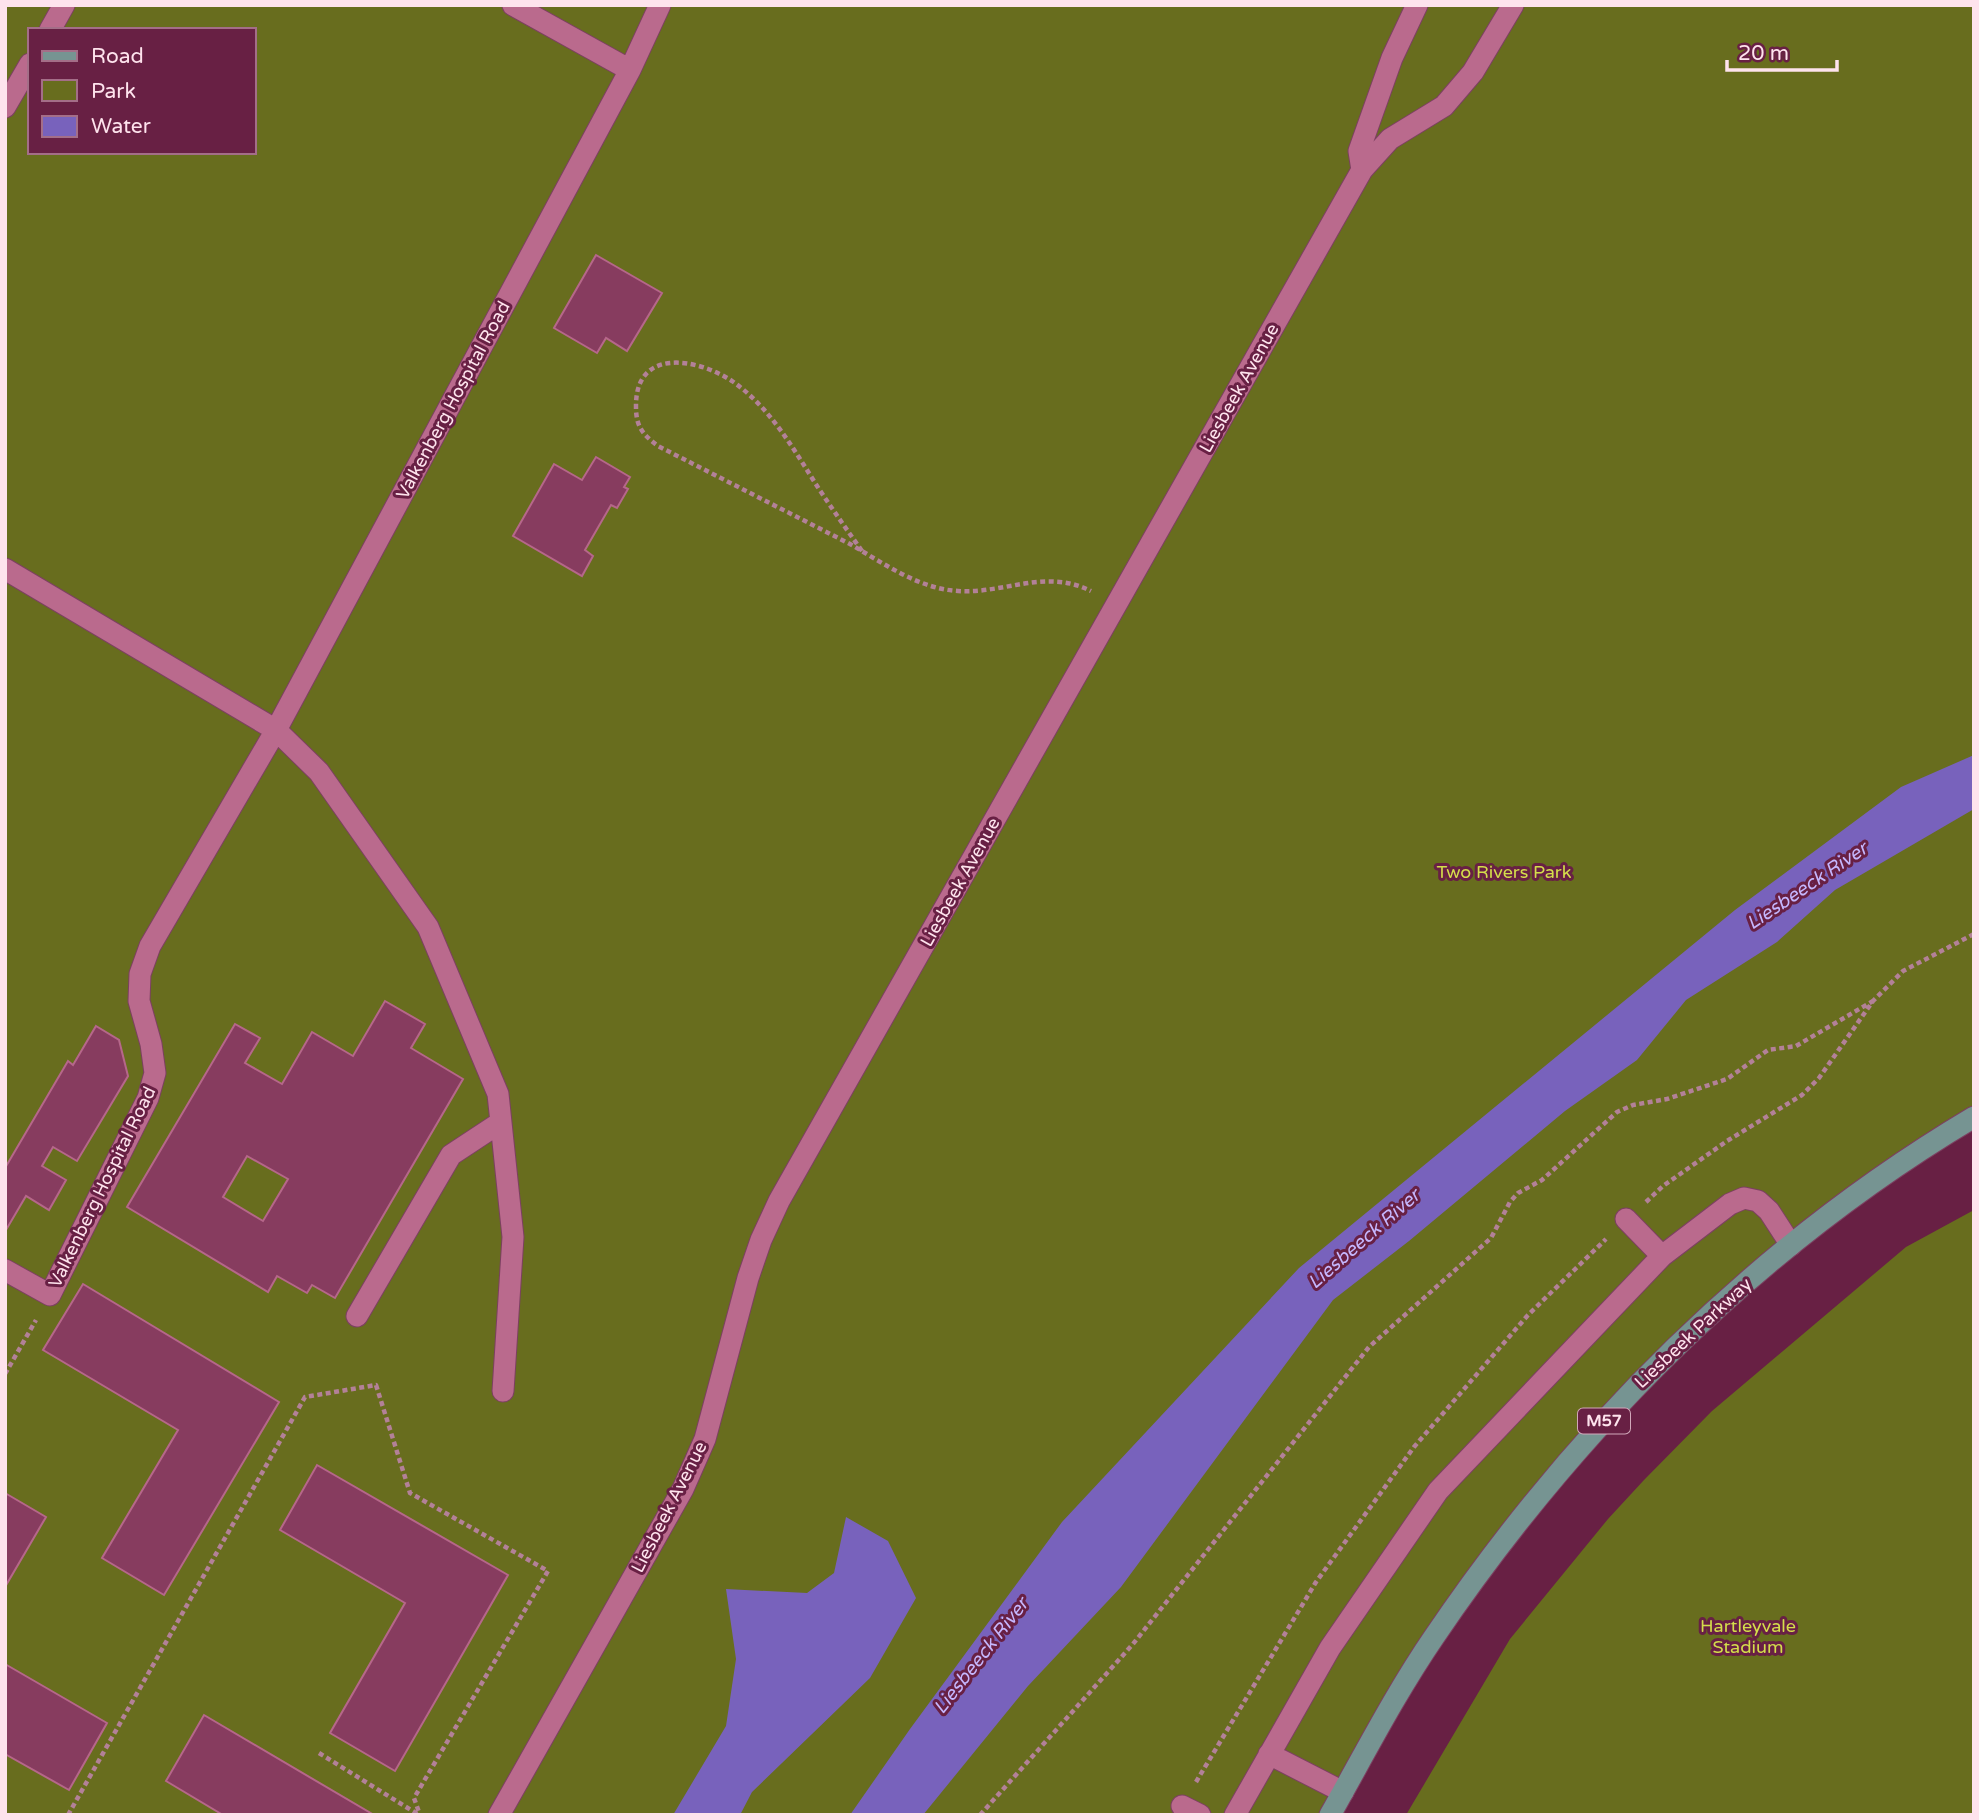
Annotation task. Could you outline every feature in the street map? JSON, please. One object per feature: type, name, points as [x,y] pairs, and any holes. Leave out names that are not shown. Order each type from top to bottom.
[{"type":"main road","name":"Liesbeek Parkway","points":[[1330,1815],[1432,1639],[1484,1565],[1544,1489],[1617,1406],[1720,1306],[1791,1245],[1882,1177],[1974,1117]]},
{"type":"lane","points":[[51,28],[64,5]]},
{"type":"lane","points":[[513,5],[630,69]]},
{"type":"lane","name":"Valkenberg Hospital Road","points":[[5,1270],[50,1295],[148,1098],[155,1073],[151,1044],[139,1001],[140,974],[150,946],[276,730],[630,69],[660,5]]},
{"type":"lane","points":[[1362,170],[1359,150],[1392,58],[1417,5]]},
{"type":"lane","name":"Liesbeek Avenue","points":[[499,1815],[683,1489],[705,1438],[748,1278],[761,1240],[779,1201],[1362,170],[1390,139],[1444,106],[1473,72],[1513,5]]},
{"type":"lane","points":[[5,107],[28,67]]},
{"type":"lane","points":[[5,569],[276,730],[319,772],[428,927],[498,1094],[513,1237],[503,1391]]},
{"type":"lane","points":[[357,1316],[451,1155],[501,1122]]},
{"type":"lane","points":[[1235,1815],[1329,1648],[1438,1491],[1662,1256],[1730,1204],[1744,1198],[1758,1201],[1769,1211],[1791,1245]]},
{"type":"lane","points":[[1626,1219],[1662,1256]]},
{"type":"lane","points":[[1269,1754],[1343,1792]]},
{"type":"path","points":[[862,551],[797,453],[753,397],[716,372],[689,362],[668,363],[650,370],[642,378],[636,395],[636,424],[644,435],[658,446],[891,568],[935,588],[959,591],[1064,580],[1076,583],[1117,604]]},
{"type":"path","points":[[980,1815],[1133,1644],[1369,1347],[1491,1238],[1510,1202],[1518,1194],[1542,1180],[1617,1112],[1633,1105],[1667,1099],[1727,1079],[1768,1051],[1797,1046],[1873,1001],[1903,971],[1974,934]]},
{"type":"path","points":[[5,1374],[50,1295]]},
{"type":"path","points":[[68,1815],[306,1397],[376,1385],[410,1493],[548,1571],[414,1798],[420,1815]]},
{"type":"path","points":[[319,1753],[420,1815]]},
{"type":"green space","name":"Two Rivers Park","points":[[5,5],[1974,5],[1974,1117],[1816,1225],[1544,1488],[1330,1815],[5,1815]]},
{"type":"green space","name":"Hartleyvale Stadium","points":[[1974,1210],[1974,1815],[1406,1815],[1510,1639],[1608,1519],[1644,1480],[1712,1411],[1906,1247]]},
{"type":"water","name":"Liesbeeck River","points":[[1974,755],[1974,809],[1835,890],[1777,942],[1686,1000],[1637,1060],[1565,1111],[1409,1241],[1333,1300],[1121,1587],[1028,1686],[923,1815],[850,1815],[1062,1522],[1299,1268],[1735,910],[1901,787]]},
{"type":"water","points":[[846,1517],[888,1541],[916,1598],[870,1678],[752,1792],[740,1815],[673,1815],[726,1726],[736,1659],[726,1589],[807,1593],[834,1573]]},
{"type":"building","points":[[596,255],[662,293],[627,351],[606,338],[597,353],[554,328]]},
{"type":"building","points":[[596,457],[630,477],[624,487],[628,489],[617,508],[611,505],[585,550],[593,556],[582,576],[513,536],[554,464],[582,480]]},
{"type":"building","points":[[385,1001],[425,1024],[411,1048],[463,1079],[335,1298],[312,1285],[307,1293],[277,1276],[268,1292],[127,1207],[235,1024],[260,1038],[245,1063],[282,1084],[312,1032],[353,1056]],"holes":[[[247,1156],[288,1179],[263,1221],[223,1197]]]},
{"type":"building","points":[[96,1026],[119,1040],[128,1076],[77,1161],[53,1147],[42,1166],[66,1180],[49,1210],[26,1196],[6,1230],[5,1168],[68,1061],[73,1065]]},
{"type":"building","points":[[83,1284],[279,1402],[164,1595],[102,1558],[178,1430],[43,1350]]},
{"type":"building","points":[[317,1465],[508,1575],[395,1771],[330,1733],[405,1603],[280,1530]]},
{"type":"building","points":[[5,1493],[46,1517],[5,1587]]},
{"type":"building","points":[[5,1664],[107,1723],[69,1790],[5,1754]]},
{"type":"building","points":[[204,1715],[374,1815],[223,1815],[166,1781]]}]
